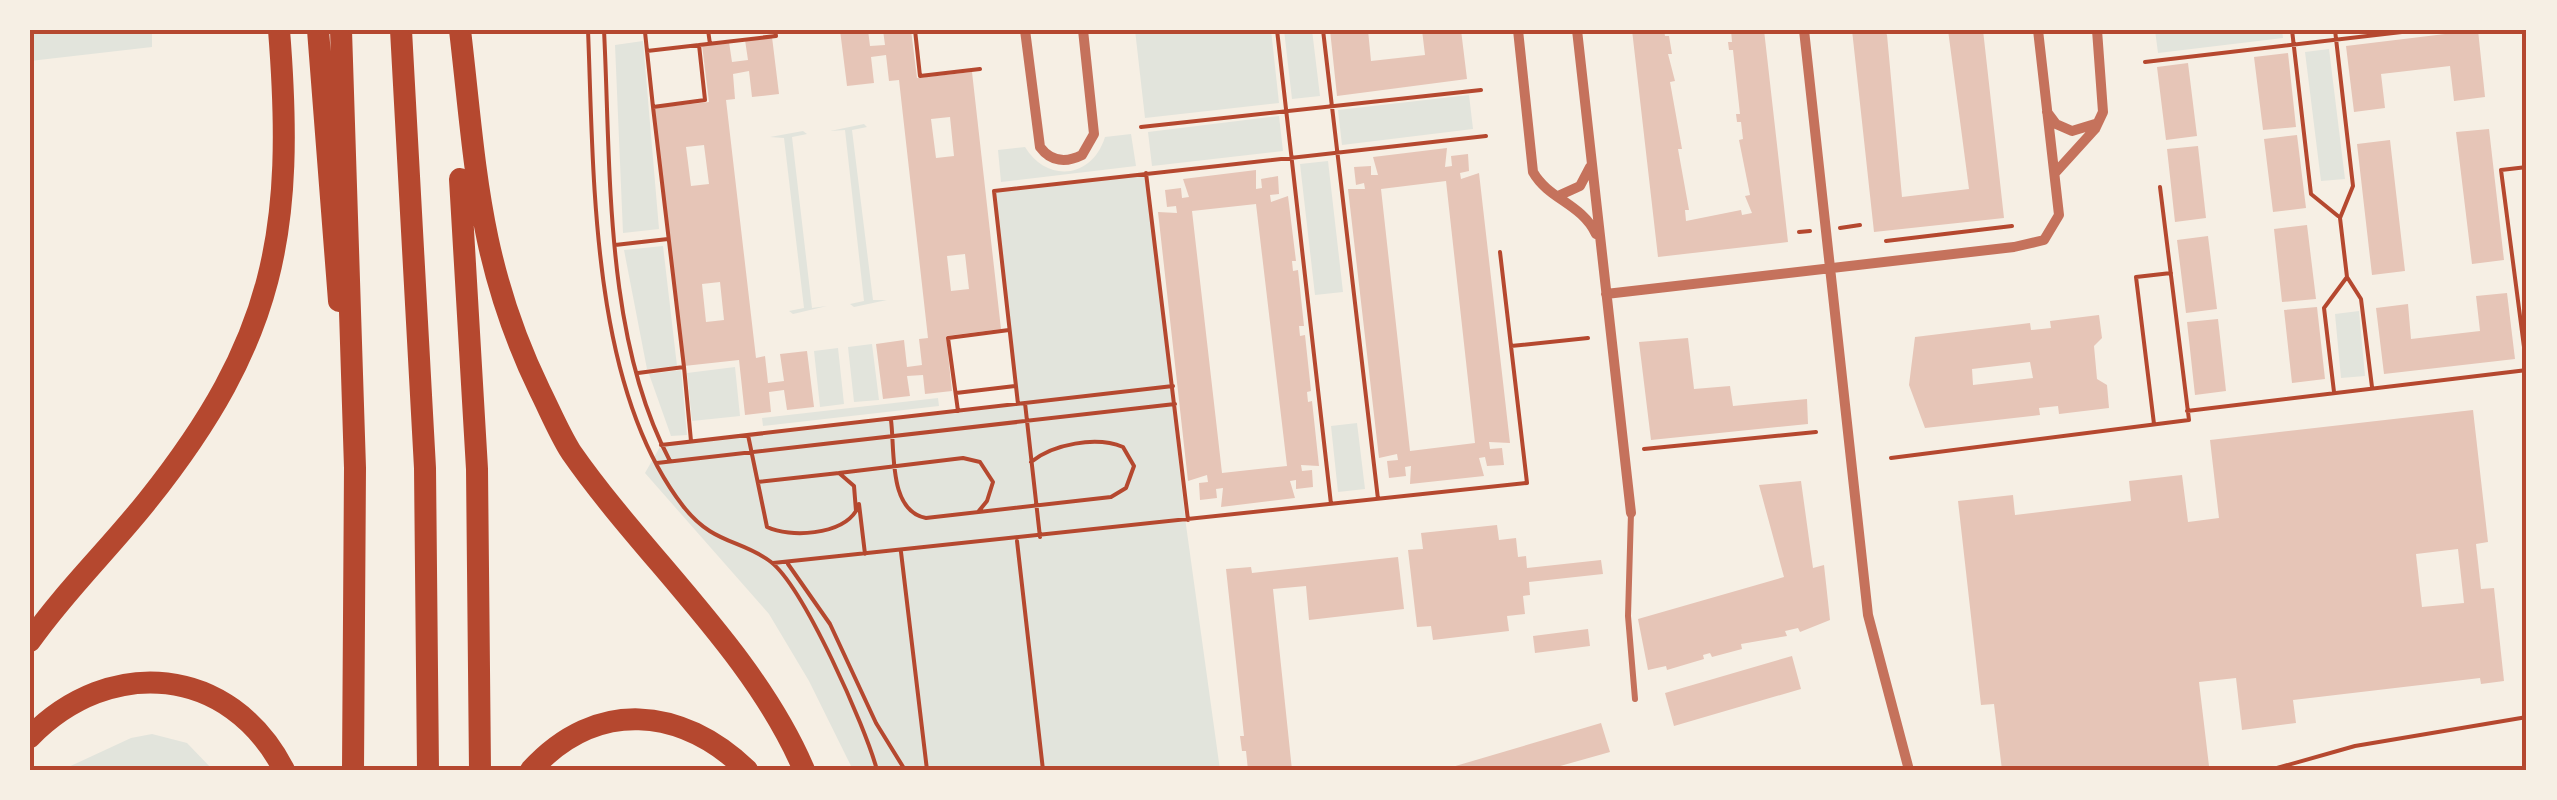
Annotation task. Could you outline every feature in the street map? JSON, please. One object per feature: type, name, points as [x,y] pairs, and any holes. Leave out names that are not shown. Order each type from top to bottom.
[{"type":"highway","points":[[33,636],[149,500],[232,375],[256,321],[280,235],[285,183],[279,30]]},
{"type":"highway","points":[[318,30],[330,214],[356,468]]},
{"type":"highway","points":[[341,30],[356,468],[353,770]]},
{"type":"highway","points":[[401,30],[425,468],[428,770]]},
{"type":"highway","points":[[404,72],[409,30]]},
{"type":"highway","points":[[451,30],[476,469],[480,770]]},
{"type":"highway","points":[[460,30],[477,202],[496,284],[517,343],[568,448],[628,528],[736,658],[776,714],[804,770]]},
{"type":"highway","points":[[30,737],[48,718],[90,693],[138,682],[168,682],[193,688],[235,710],[271,747],[284,770]]},
{"type":"highway","points":[[531,770],[571,736],[623,721],[649,720],[695,730],[747,770]]},
{"type":"street","points":[[1025,30],[1040,147],[1053,159],[1064,160],[1082,155],[1094,134],[1083,30]]},
{"type":"street","points":[[1518,30],[1533,172],[1545,189],[1582,212],[1600,240]]},
{"type":"street","points":[[1577,30],[1631,513]]},
{"type":"street","points":[[1804,30],[1868,615],[1912,770]]},
{"type":"street","points":[[1606,294],[2034,244],[2056,225],[2055,174],[2038,30]]},
{"type":"street","points":[[2055,174],[2100,119],[2104,99],[2097,30]]},
{"type":"street","points":[[2046,111],[2056,124],[2072,131],[2100,119]]},
{"type":"street","points":[[1558,196],[1580,186],[1592,161]]},
{"type":"lane","points":[[1631,513],[1628,616],[1635,698]]},
{"type":"path","points":[[588,30],[598,245],[607,307],[622,367],[657,463],[686,509],[708,531],[772,563],[1527,483],[1500,252]]},
{"type":"path","points":[[604,30],[615,245],[637,373],[670,461]]},
{"type":"path","points":[[708,30],[710,44]]},
{"type":"path","points":[[646,51],[776,36],[775,30]]},
{"type":"path","points":[[915,30],[920,76],[980,70]]},
{"type":"path","points":[[1277,30],[1331,504]]},
{"type":"path","points":[[1324,30],[1378,499]]},
{"type":"path","points":[[2292,30],[2311,194],[2340,218]]},
{"type":"path","points":[[2335,30],[2353,186],[2340,218],[2347,277],[2361,299],[2372,387]]},
{"type":"path","points":[[2146,62],[2419,30]]},
{"type":"path","points":[[644,32],[692,441]]},
{"type":"path","points":[[653,107],[705,100],[698,45]]},
{"type":"path","points":[[1141,126],[1481,90]]},
{"type":"path","points":[[1040,537],[1026,421],[1016,386],[994,191],[1486,136]]},
{"type":"path","points":[[2187,411],[2527,370],[2501,170],[2527,167]]},
{"type":"path","points":[[1146,173],[1188,520]]},
{"type":"path","points":[[1891,458],[2189,420],[2160,187]]},
{"type":"path","points":[[1886,241],[2012,226]]},
{"type":"path","points":[[615,245],[668,239]]},
{"type":"path","points":[[2154,424],[2136,277],[2171,273]]},
{"type":"path","points":[[2334,392],[2324,308],[2347,277]]},
{"type":"path","points":[[958,411],[948,338],[1010,330]]},
{"type":"path","points":[[1511,346],[1588,338]]},
{"type":"path","points":[[637,373],[684,367]]},
{"type":"path","points":[[956,394],[1016,386]]},
{"type":"path","points":[[661,445],[1173,386]]},
{"type":"path","points":[[657,463],[1175,404]]},
{"type":"path","points":[[891,418],[899,492],[915,516],[1111,497],[1126,488],[1134,466],[1123,447],[1103,442],[1058,448],[1031,462]]},
{"type":"path","points":[[1644,449],[1816,432]]},
{"type":"path","points":[[748,435],[766,526],[778,532],[845,524],[856,511],[858,499]]},
{"type":"path","points":[[758,482],[963,458],[980,462],[993,482],[987,501],[977,512]]},
{"type":"path","points":[[839,472],[854,486],[865,556]]},
{"type":"path","points":[[1016,539],[1043,770]]},
{"type":"path","points":[[901,552],[927,770]]},
{"type":"path","points":[[772,563],[836,669],[877,770]]},
{"type":"path","points":[[788,564],[830,624],[876,723],[905,770]]},
{"type":"path","points":[[2270,770],[2379,741],[2527,717]]},
{"type":"shaded area","points":[[30,30],[152,30],[152,47],[30,61]]},
{"type":"shaded area","points":[[1135,30],[1271,30],[1279,103],[1145,118]]},
{"type":"shaded area","points":[[1284,30],[1312,30],[1320,96],[1292,99]]},
{"type":"shaded area","points":[[2155,30],[2282,30],[2283,38],[2158,53]]},
{"type":"shaded area","points":[[643,41],[659,229],[623,233],[615,45]]},
{"type":"shaded area","points":[[2329,49],[2345,179],[2321,181],[2305,52]]},
{"type":"shaded area","points":[[1469,95],[1473,129],[1342,145],[1338,110]]},
{"type":"shaded area","points":[[1279,116],[1283,151],[1152,166],[1148,132]]},
{"type":"shaded area","points":[[864,124],[867,127],[852,130],[873,300],[887,300],[854,307],[850,304],[864,301],[845,130],[830,131]]},
{"type":"shaded area","points":[[803,131],[807,134],[792,137],[812,308],[827,306],[793,314],[789,311],[804,308],[784,138],[770,137]]},
{"type":"shaded area","points":[[1131,134],[1136,166],[1001,182],[998,150],[1025,147],[1045,167],[1068,171],[1090,161],[1105,137]]},
{"type":"shaded area","points":[[1328,161],[1343,292],[1315,295],[1300,164]]},
{"type":"shaded area","points":[[1146,173],[1186,525],[1220,770],[853,770],[809,681],[769,614],[645,473],[661,445],[1017,404],[994,191]]},
{"type":"shaded area","points":[[663,246],[677,366],[647,369],[624,250]]},
{"type":"shaded area","points":[[2359,311],[2365,376],[2341,378],[2335,314]]},
{"type":"shaded area","points":[[872,344],[879,400],[854,402],[848,347]]},
{"type":"shaded area","points":[[838,348],[844,404],[820,407],[814,351]]},
{"type":"shaded area","points":[[735,367],[740,416],[692,421],[687,373]]},
{"type":"shaded area","points":[[681,370],[687,435],[671,436],[649,374]]},
{"type":"shaded area","points":[[938,398],[939,406],[763,426],[762,418]]},
{"type":"shaded area","points":[[1357,423],[1365,489],[1338,492],[1331,426]]},
{"type":"shaded area","points":[[152,734],[187,743],[213,770],[62,770],[131,738]]},
{"type":"building","points":[[840,30],[868,30],[870,46],[885,45],[883,30],[911,30],[917,78],[972,72],[1001,329],[946,336],[952,391],[925,394],[923,375],[907,376],[910,396],[883,399],[876,344],[904,340],[907,367],[922,365],[919,339],[928,338],[899,80],[889,81],[886,55],[871,57],[874,83],[847,86]],"holes":[[[950,117],[954,156],[936,158],[931,119]],[[965,254],[969,289],[951,291],[947,256]]]},
{"type":"building","points":[[1330,30],[1368,30],[1371,61],[1425,55],[1422,30],[1461,30],[1467,79],[1337,96]]},
{"type":"building","points":[[1632,30],[1664,30],[1665,36],[1669,36],[1672,54],[1668,54],[1675,81],[1670,82],[1689,210],[1685,210],[1686,221],[1741,210],[1742,215],[1752,213],[1745,196],[1750,195],[1739,140],[1743,139],[1736,114],[1740,114],[1733,50],[1729,50],[1728,42],[1732,42],[1731,30],[1764,30],[1788,242],[1658,257]]},
{"type":"building","points":[[1852,30],[1884,30],[1887,35],[1902,197],[1969,189],[1948,30],[1983,30],[2004,218],[1874,232]]},
{"type":"building","points":[[2478,30],[2485,97],[2454,101],[2450,66],[2381,74],[2385,108],[2354,112],[2346,46]]},
{"type":"building","points":[[772,37],[779,94],[752,97],[749,71],[733,74],[735,99],[726,100],[756,358],[765,356],[768,383],[784,381],[780,354],[807,351],[814,407],[787,410],[784,390],[769,392],[771,412],[745,415],[739,360],[684,366],[654,108],[709,102],[702,45],[729,42],[732,62],[748,60],[745,40]],"holes":[[[704,145],[709,184],[691,186],[686,147]],[[720,282],[724,320],[706,322],[702,284]]]},
{"type":"building","points":[[2288,53],[2296,127],[2263,130],[2254,57]]},
{"type":"building","points":[[2188,63],[2197,136],[2166,140],[2157,67]]},
{"type":"building","points":[[2489,129],[2504,260],[2472,264],[2456,132]]},
{"type":"building","points":[[2297,135],[2306,208],[2273,212],[2264,139]]},
{"type":"building","points":[[2390,140],[2405,271],[2372,275],[2357,144]]},
{"type":"building","points":[[2198,146],[2206,218],[2175,222],[2167,149]]},
{"type":"building","points":[[1447,148],[1445,167],[1452,166],[1451,156],[1468,154],[1469,171],[1460,173],[1461,179],[1479,173],[1510,443],[1489,442],[1490,449],[1502,448],[1504,465],[1487,466],[1485,457],[1479,458],[1484,476],[1410,484],[1411,466],[1405,467],[1406,476],[1389,478],[1387,461],[1398,460],[1397,454],[1379,458],[1348,189],[1365,189],[1364,183],[1356,185],[1354,167],[1371,166],[1371,175],[1378,175],[1373,157]],"holes":[[[1446,181],[1475,443],[1410,451],[1381,189]]]},
{"type":"building","points":[[1256,170],[1256,189],[1262,188],[1261,179],[1278,176],[1279,194],[1270,195],[1271,202],[1288,196],[1296,261],[1292,261],[1293,271],[1298,270],[1304,326],[1299,326],[1300,336],[1305,335],[1311,391],[1307,392],[1308,402],[1312,401],[1319,466],[1301,465],[1302,471],[1312,470],[1313,487],[1296,489],[1296,480],[1290,481],[1295,498],[1221,507],[1223,488],[1216,489],[1217,498],[1200,500],[1199,483],[1208,482],[1207,475],[1188,481],[1158,212],[1177,213],[1176,206],[1167,207],[1165,190],[1181,188],[1182,198],[1189,197],[1183,179]],"holes":[[[1256,204],[1287,466],[1222,473],[1192,211]]]},
{"type":"building","points":[[2307,225],[2316,299],[2282,302],[2274,229]]},
{"type":"building","points":[[2208,236],[2217,309],[2186,313],[2177,240]]},
{"type":"building","points":[[2507,293],[2515,359],[2384,374],[2376,308],[2408,304],[2411,339],[2480,331],[2476,296]]},
{"type":"building","points":[[2317,307],[2325,379],[2292,383],[2284,310]]},
{"type":"building","points":[[2099,315],[2102,338],[2094,346],[2097,379],[2107,385],[2109,408],[2059,414],[2058,406],[2039,408],[2040,415],[1925,428],[1909,385],[1915,337],[2030,323],[2031,330],[2051,328],[2050,321]],"holes":[[[2030,362],[2033,378],[1973,385],[1972,369]]]},
{"type":"building","points":[[2218,319],[2226,391],[2195,395],[2187,322]]},
{"type":"building","points":[[1688,338],[1694,389],[1730,386],[1733,406],[1807,399],[1808,424],[1651,440],[1639,342]]},
{"type":"building","points":[[2473,410],[2488,542],[2476,544],[2481,589],[2494,588],[2504,681],[2481,684],[2480,678],[2293,700],[2296,723],[2242,730],[2236,678],[2199,682],[2209,766],[2171,770],[2002,770],[1994,704],[1981,705],[1958,501],[2013,495],[2015,515],[2131,501],[2129,481],[2182,475],[2188,522],[2219,518],[2210,440]],"holes":[[[2458,549],[2464,603],[2422,607],[2416,554]]]},
{"type":"building","points":[[1801,481],[1813,568],[1824,565],[1830,620],[1800,632],[1798,628],[1785,631],[1787,636],[1741,644],[1742,649],[1712,657],[1710,653],[1703,655],[1704,659],[1667,670],[1666,666],[1648,670],[1638,619],[1784,577],[1759,485]]},
{"type":"building","points":[[1497,525],[1499,540],[1516,538],[1518,557],[1526,556],[1527,568],[1601,560],[1603,574],[1529,582],[1530,595],[1523,596],[1525,614],[1507,616],[1509,631],[1433,640],[1431,626],[1417,627],[1408,550],[1423,549],[1421,533]]},
{"type":"building","points":[[1398,557],[1404,609],[1309,620],[1306,586],[1273,589],[1292,770],[1248,770],[1240,736],[1244,736],[1226,569],[1251,567],[1252,573]]},
{"type":"building","points":[[1588,629],[1590,646],[1535,653],[1533,636]]},
{"type":"building","points":[[1792,656],[1801,689],[1674,726],[1665,693]]},
{"type":"building","points":[[1601,723],[1610,752],[1546,770],[1442,770]]}]
